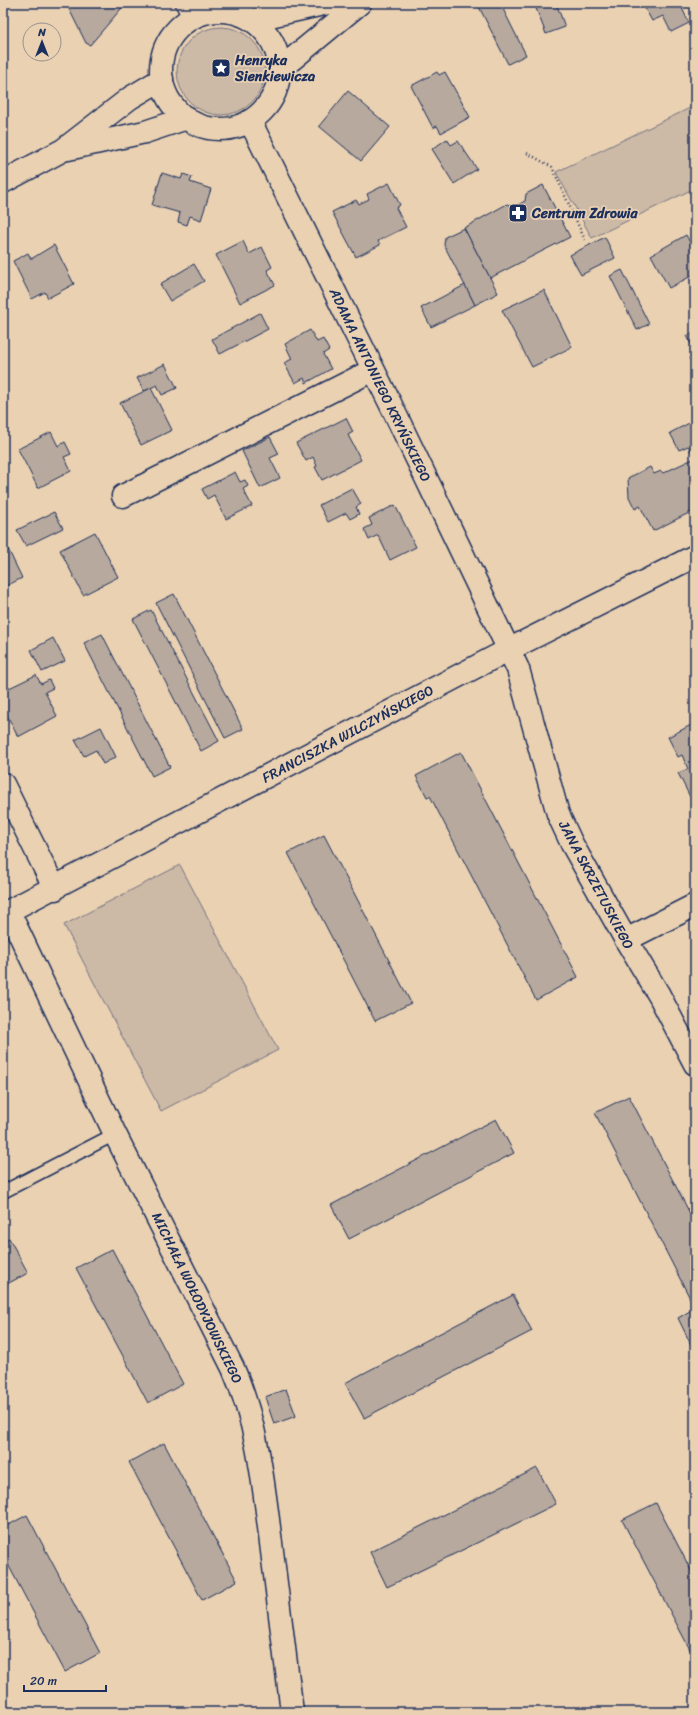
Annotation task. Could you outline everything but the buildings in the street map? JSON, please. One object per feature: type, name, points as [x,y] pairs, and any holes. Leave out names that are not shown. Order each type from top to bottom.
[{"type":"street","points":[[252,20],[328,3]]},
{"type":"street","points":[[279,70],[360,3]]},
{"type":"street","points":[[190,10],[239,13],[252,20],[264,30],[272,42],[278,56],[279,70],[277,85],[271,99],[262,111],[250,121],[224,128],[211,128],[198,124],[187,118],[170,101],[162,79],[162,60],[168,42],[190,10]]},
{"type":"street","points":[[3,182],[63,150],[130,98],[162,79]]},
{"type":"street","points":[[63,150],[145,132],[187,118]]},
{"type":"street","name":"ADAMA ANTONIEGO KRYŃSKIEGO","points":[[250,121],[373,370],[508,650]]},
{"type":"street","points":[[123,496],[373,370]]},
{"type":"street","name":"FRANCISZKA WILCZYŃSKIEGO","points":[[6,913],[55,889],[508,650],[695,556]]},
{"type":"street","name":"JANA SKRZETUSKIEGO","points":[[508,650],[518,669],[558,814],[572,844],[659,995],[695,1064]]},
{"type":"street","points":[[3,784],[55,889]]},
{"type":"street","points":[[626,940],[695,905]]},
{"type":"street","name":"MICHAŁA WOŁODYJOWSKIEGO","points":[[6,913],[233,1368],[245,1397],[253,1425],[262,1472],[292,1712]]},
{"type":"lane","points":[[3,1192],[115,1134]]},
{"type":"path","points":[[527,153],[552,167],[586,240]]},
{"type":"shaded area","points":[[221,27],[238,31],[252,40],[261,54],[265,71],[261,88],[252,102],[238,111],[221,115],[204,111],[190,102],[181,88],[177,71],[181,54],[190,40],[204,31]]},
{"type":"shaded area","points":[[690,108],[695,118],[695,188],[592,238],[556,172]]},
{"type":"shaded area","points":[[180,865],[278,1050],[161,1111],[64,925]]},
{"type":"place","name":"Henryka Sienkiewicza","points":[[221,68]]},
{"type":"place","name":"Centrum Zdrowia","points":[[518,213]]}]
